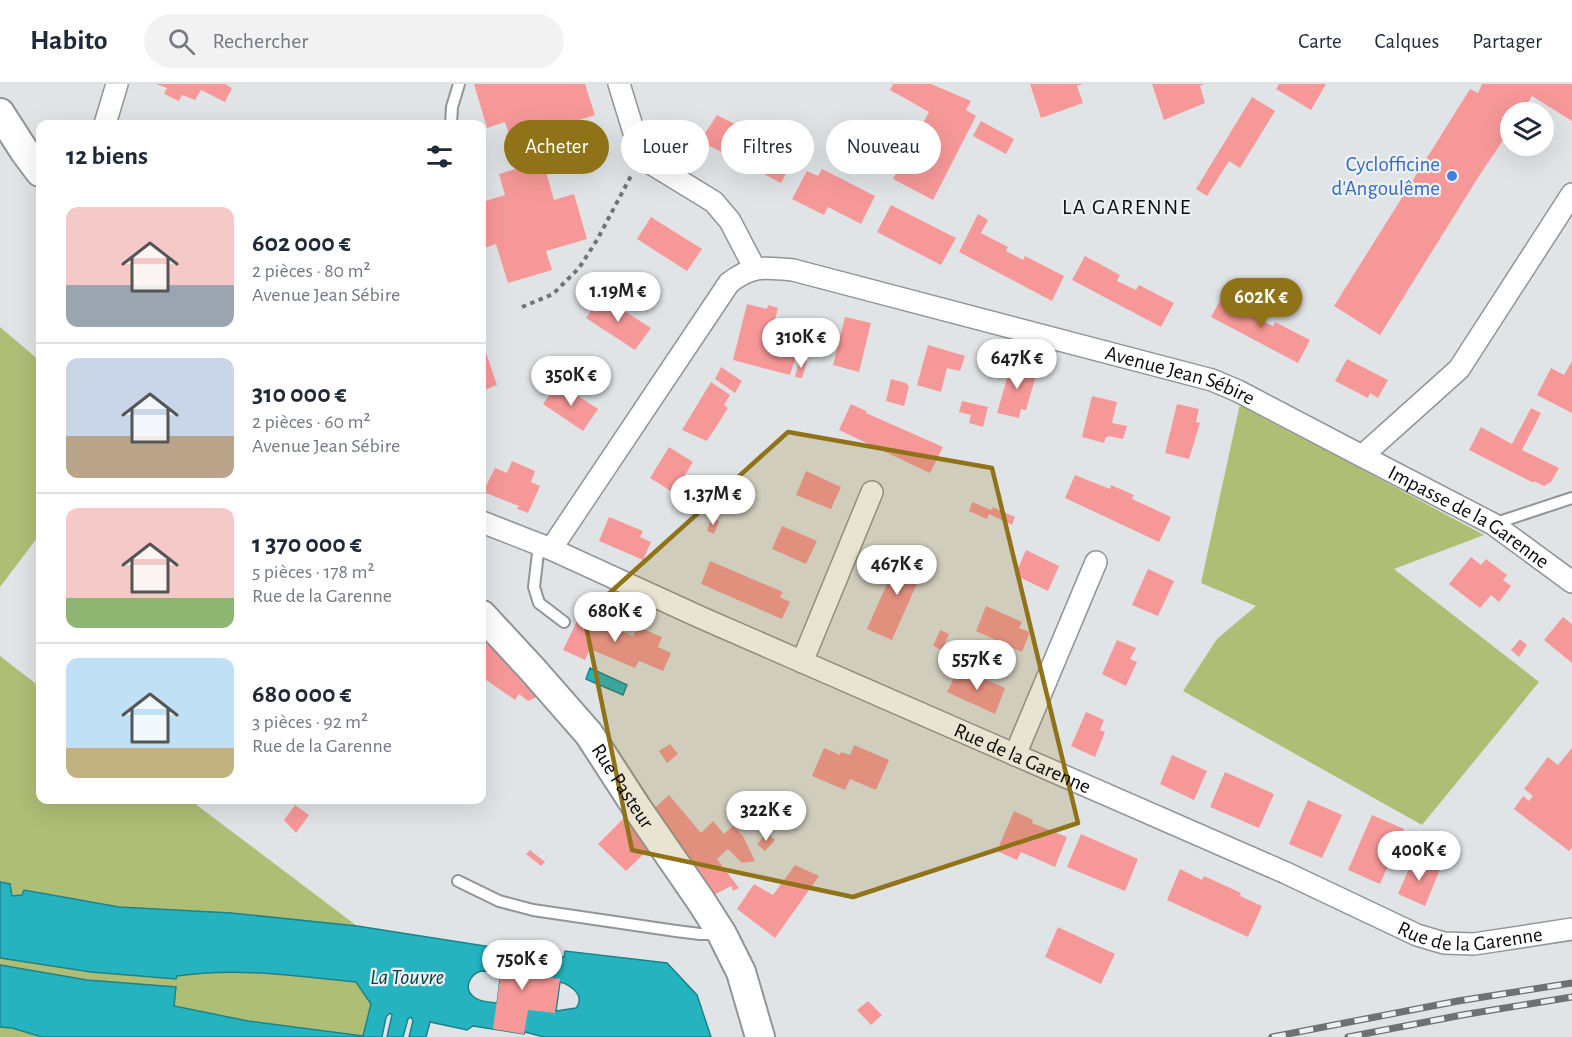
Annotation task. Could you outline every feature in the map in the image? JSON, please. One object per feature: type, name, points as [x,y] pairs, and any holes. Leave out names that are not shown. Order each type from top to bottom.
[{"type":"street","points":[[106,120],[117,84]]},
{"type":"street","points":[[619,84],[630,120]]},
{"type":"street","points":[[0,113],[36,167]]},
{"type":"street","points":[[670,174],[714,202],[730,221],[754,269]]},
{"type":"street","points":[[1362,456],[1459,369],[1572,194]]},
{"type":"street","name":"Avenue Jean Sébire","points":[[545,547],[729,283],[741,274],[768,267],[793,270],[1212,380],[1238,391],[1362,456]]},
{"type":"street","name":"Impasse de la Garenne","points":[[1362,456],[1493,524],[1572,582]]},
{"type":"street","points":[[802,662],[872,492]]},
{"type":"street","name":"Rue de la Garenne","points":[[486,524],[545,547],[1286,873],[1417,935],[1459,944],[1474,944],[1572,929]]},
{"type":"street","points":[[1015,754],[1096,562]]},
{"type":"street","name":"Rue Pasteur","points":[[486,619],[589,734],[722,934],[741,972],[760,1037]]},
{"type":"lane","points":[[451,120],[452,107],[459,84]]},
{"type":"lane","points":[[1493,524],[1572,498]]},
{"type":"lane","points":[[545,547],[534,587],[539,603],[564,622]]},
{"type":"lane","points":[[458,881],[499,901],[533,910],[676,931],[722,934]]},
{"type":"path","points":[[522,307],[553,294],[579,268],[597,240],[632,174]]},
{"type":"highlighted area","points":[[788,432],[992,468],[1078,823],[853,897],[632,850],[584,616]]},
{"type":"green space","points":[[0,327],[36,358],[36,539],[0,587]]},
{"type":"green space","points":[[1240,404],[1484,535],[1394,569],[1539,682],[1422,825],[1183,691],[1217,639],[1256,606],[1201,583]]},
{"type":"green space","points":[[0,656],[36,684],[36,804],[195,804],[357,926],[377,1037],[137,1037],[36,1027],[38,1037],[0,1037]]},
{"type":"water","points":[[590,668],[627,685],[623,695],[586,679]]},
{"type":"water","name":"La Touvre","points":[[0,882],[10,884],[12,896],[22,895],[24,890],[119,907],[231,913],[357,926],[534,955],[564,957],[565,951],[667,963],[697,995],[711,1037],[544,1037],[525,1032],[524,1034],[473,1026],[467,1030],[430,1022],[426,1037],[409,1037],[413,1021],[411,1017],[408,1019],[403,1037],[387,1037],[392,1015],[390,1013],[386,1017],[382,1037],[42,1037],[12,1028],[0,1027],[0,965],[87,980],[176,987],[174,1006],[248,1021],[363,1036],[371,1004],[356,982],[244,972],[199,973],[177,976],[176,979],[91,972],[0,958]],"holes":[[[481,971],[501,972],[497,1003],[476,999],[471,994],[469,982]],[[560,982],[573,988],[578,995],[579,1004],[576,1008],[556,1011]]]},
{"type":"building","points":[[156,84],[225,84],[232,88],[225,102],[201,90],[195,100],[182,95],[179,101],[164,94],[167,88]]},
{"type":"building","points":[[474,84],[585,84],[595,115],[579,120],[504,120],[504,122],[487,128]]},
{"type":"building","points":[[893,84],[931,84],[971,101],[966,110],[976,116],[933,200],[893,179],[896,174],[941,174],[941,120],[925,120],[929,112],[890,90]]},
{"type":"building","points":[[1030,84],[1083,84],[1077,86],[1083,103],[1041,118]]},
{"type":"building","points":[[1152,84],[1204,84],[1200,86],[1205,103],[1164,120]]},
{"type":"building","points":[[1279,84],[1326,84],[1311,110],[1276,89]]},
{"type":"building","points":[[1482,84],[1572,84],[1572,121],[1554,110],[1554,102],[1542,102],[1532,96],[1528,102],[1500,102],[1500,145],[1380,335],[1334,306],[1470,89],[1478,93]]},
{"type":"building","points":[[1252,97],[1275,111],[1240,168],[1229,161],[1207,196],[1196,189]]},
{"type":"building","points":[[717,115],[727,120],[721,120],[721,152],[709,146],[709,127]]},
{"type":"building","points":[[981,121],[1014,139],[1006,154],[973,136]]},
{"type":"building","points":[[822,169],[826,171],[826,174],[832,174],[875,196],[861,224],[828,207],[824,215],[792,199],[805,174],[818,176]]},
{"type":"building","points":[[499,174],[547,174],[554,200],[574,194],[587,239],[546,251],[552,270],[508,283],[496,244],[486,248],[486,201],[505,195]]},
{"type":"building","points":[[764,174],[786,174],[781,183]]},
{"type":"building","points":[[891,205],[956,238],[941,265],[877,232]]},
{"type":"building","points":[[978,214],[988,220],[981,233],[1008,247],[1006,251],[1023,260],[1025,256],[1064,276],[1052,301],[959,252]]},
{"type":"building","points":[[651,217],[702,249],[687,271],[637,239]]},
{"type":"building","points":[[1085,256],[1120,275],[1117,281],[1136,290],[1139,285],[1174,303],[1161,327],[1072,280]]},
{"type":"building","points":[[1223,295],[1257,313],[1255,317],[1273,326],[1275,322],[1310,340],[1298,363],[1211,317]]},
{"type":"building","points":[[601,296],[651,328],[635,350],[586,318]]},
{"type":"building","points":[[747,304],[767,309],[768,305],[778,308],[774,323],[785,326],[779,347],[797,352],[790,375],[733,360]]},
{"type":"building","points":[[845,317],[871,323],[859,372],[833,365]]},
{"type":"building","points":[[928,345],[965,356],[960,371],[947,368],[941,392],[917,385]]},
{"type":"building","points":[[486,353],[497,385],[486,389]]},
{"type":"building","points":[[800,359],[807,361],[802,378],[795,377]]},
{"type":"building","points":[[1347,359],[1388,380],[1378,398],[1370,393],[1368,398],[1335,381]]},
{"type":"building","points":[[1012,361],[1038,368],[1026,410],[1021,409],[1019,418],[997,413]]},
{"type":"building","points":[[1572,361],[1572,413],[1537,395],[1551,368],[1564,375]]},
{"type":"building","points":[[721,367],[742,381],[735,393],[715,379]]},
{"type":"building","points":[[891,379],[909,386],[904,406],[886,401]]},
{"type":"building","points":[[711,382],[730,395],[724,405],[728,408],[707,441],[682,430]]},
{"type":"building","points":[[558,383],[598,409],[583,431],[543,404]]},
{"type":"building","points":[[1092,396],[1117,402],[1112,423],[1127,426],[1123,439],[1109,436],[1106,437],[1104,443],[1082,437]]},
{"type":"building","points":[[962,401],[988,407],[983,427],[969,423],[971,415],[959,412]]},
{"type":"building","points":[[851,404],[866,413],[943,447],[930,473],[839,430]]},
{"type":"building","points":[[1177,404],[1199,409],[1196,422],[1200,423],[1189,459],[1165,453]]},
{"type":"building","points":[[1531,408],[1541,413],[1522,450],[1559,468],[1551,482],[1544,486],[1469,450],[1481,427],[1512,444]]},
{"type":"building","points":[[669,447],[693,462],[674,493],[650,478]]},
{"type":"building","points":[[512,461],[535,471],[531,482],[540,486],[528,513],[517,509],[519,506],[486,493],[486,486],[495,468],[507,473]]},
{"type":"building","points":[[806,471],[841,487],[831,509],[796,495]]},
{"type":"building","points":[[1075,475],[1110,489],[1111,485],[1134,495],[1132,499],[1171,517],[1159,542],[1065,498]]},
{"type":"building","points":[[972,502],[991,510],[993,507],[1015,517],[1012,525],[989,514],[987,519],[969,511]]},
{"type":"building","points":[[609,517],[643,531],[640,537],[651,542],[643,560],[599,541]]},
{"type":"building","points":[[712,517],[719,521],[714,534],[707,531]]},
{"type":"building","points":[[782,526],[817,541],[806,564],[772,549]]},
{"type":"building","points":[[1026,550],[1059,566],[1048,591],[1015,575]]},
{"type":"building","points":[[901,552],[926,563],[892,640],[867,629]]},
{"type":"building","points":[[1471,557],[1481,565],[1486,559],[1507,575],[1503,580],[1511,586],[1499,602],[1491,595],[1480,608],[1449,584]]},
{"type":"building","points":[[710,561],[783,592],[780,597],[790,602],[782,619],[701,584]]},
{"type":"building","points":[[1148,569],[1174,581],[1158,616],[1132,605]]},
{"type":"building","points":[[986,606],[1022,622],[1019,628],[1030,632],[1022,652],[976,631]]},
{"type":"building","points":[[587,608],[601,614],[599,621],[633,636],[638,627],[662,637],[658,647],[671,653],[663,671],[639,661],[635,668],[590,649],[585,660],[563,650],[581,613],[585,614]]},
{"type":"building","points":[[1563,617],[1572,624],[1572,663],[1544,640]]},
{"type":"building","points":[[940,630],[949,634],[942,650],[933,646]]},
{"type":"building","points":[[486,636],[539,696],[528,701],[519,694],[515,700],[486,680]]},
{"type":"building","points":[[1520,639],[1527,645],[1519,657],[1511,650]]},
{"type":"building","points":[[1117,640],[1136,648],[1130,659],[1137,662],[1126,686],[1102,674]]},
{"type":"building","points":[[959,668],[1005,688],[995,714],[947,692]]},
{"type":"building","points":[[1086,712],[1104,720],[1100,730],[1105,732],[1095,757],[1071,746]]},
{"type":"building","points":[[670,744],[678,754],[667,763],[659,751]]},
{"type":"building","points":[[854,745],[889,760],[876,790],[850,779],[845,790],[812,776],[824,748],[840,755],[841,752],[850,755]]},
{"type":"building","points":[[1572,748],[1572,848],[1569,851],[1514,809],[1523,796],[1529,801],[1533,796],[1524,789],[1548,757],[1558,765]]},
{"type":"building","points":[[1172,755],[1207,771],[1194,800],[1160,784]]},
{"type":"building","points":[[1225,772],[1274,794],[1259,828],[1210,807]]},
{"type":"building","points":[[669,795],[701,833],[713,821],[724,834],[733,826],[743,836],[755,861],[742,863],[728,849],[717,859],[739,888],[733,891],[731,886],[712,896],[647,815]]},
{"type":"building","points":[[1308,800],[1342,815],[1322,858],[1289,844]]},
{"type":"building","points":[[295,805],[309,815],[296,833],[284,820]]},
{"type":"building","points":[[1014,811],[1033,820],[1032,823],[1067,837],[1055,867],[1021,852],[1017,860],[997,851]]},
{"type":"building","points":[[1372,815],[1404,829],[1380,884],[1348,870]]},
{"type":"building","points":[[625,817],[652,846],[626,871],[598,844]]},
{"type":"building","points":[[767,833],[775,840],[765,851],[757,844]]},
{"type":"building","points":[[1081,834],[1138,859],[1125,891],[1067,867]]},
{"type":"building","points":[[530,850],[545,862],[541,866],[526,854]]},
{"type":"building","points":[[1414,857],[1440,869],[1425,906],[1398,894]]},
{"type":"building","points":[[795,865],[819,876],[775,938],[737,909],[754,884],[773,895]]},
{"type":"building","points":[[1180,869],[1202,880],[1204,876],[1241,893],[1240,896],[1262,906],[1248,937],[1167,900]]},
{"type":"building","points":[[1058,927],[1115,954],[1101,984],[1045,957]]},
{"type":"building","points":[[508,947],[535,951],[532,975],[560,979],[555,1013],[528,1010],[524,1034],[493,1029],[504,949]]},
{"type":"building","points":[[868,1001],[882,1015],[871,1025],[857,1010]]},
{"type":"railway","points":[[1272,1037],[1458,1001],[1572,983]]},
{"type":"railway","points":[[1348,1037],[1572,997]]},
{"type":"place","name":"Cyclofficine d'Angoulême","points":[[1452,176]]},
{"type":"district","name":"LA GARENNE","points":[[1127,206]]}]
